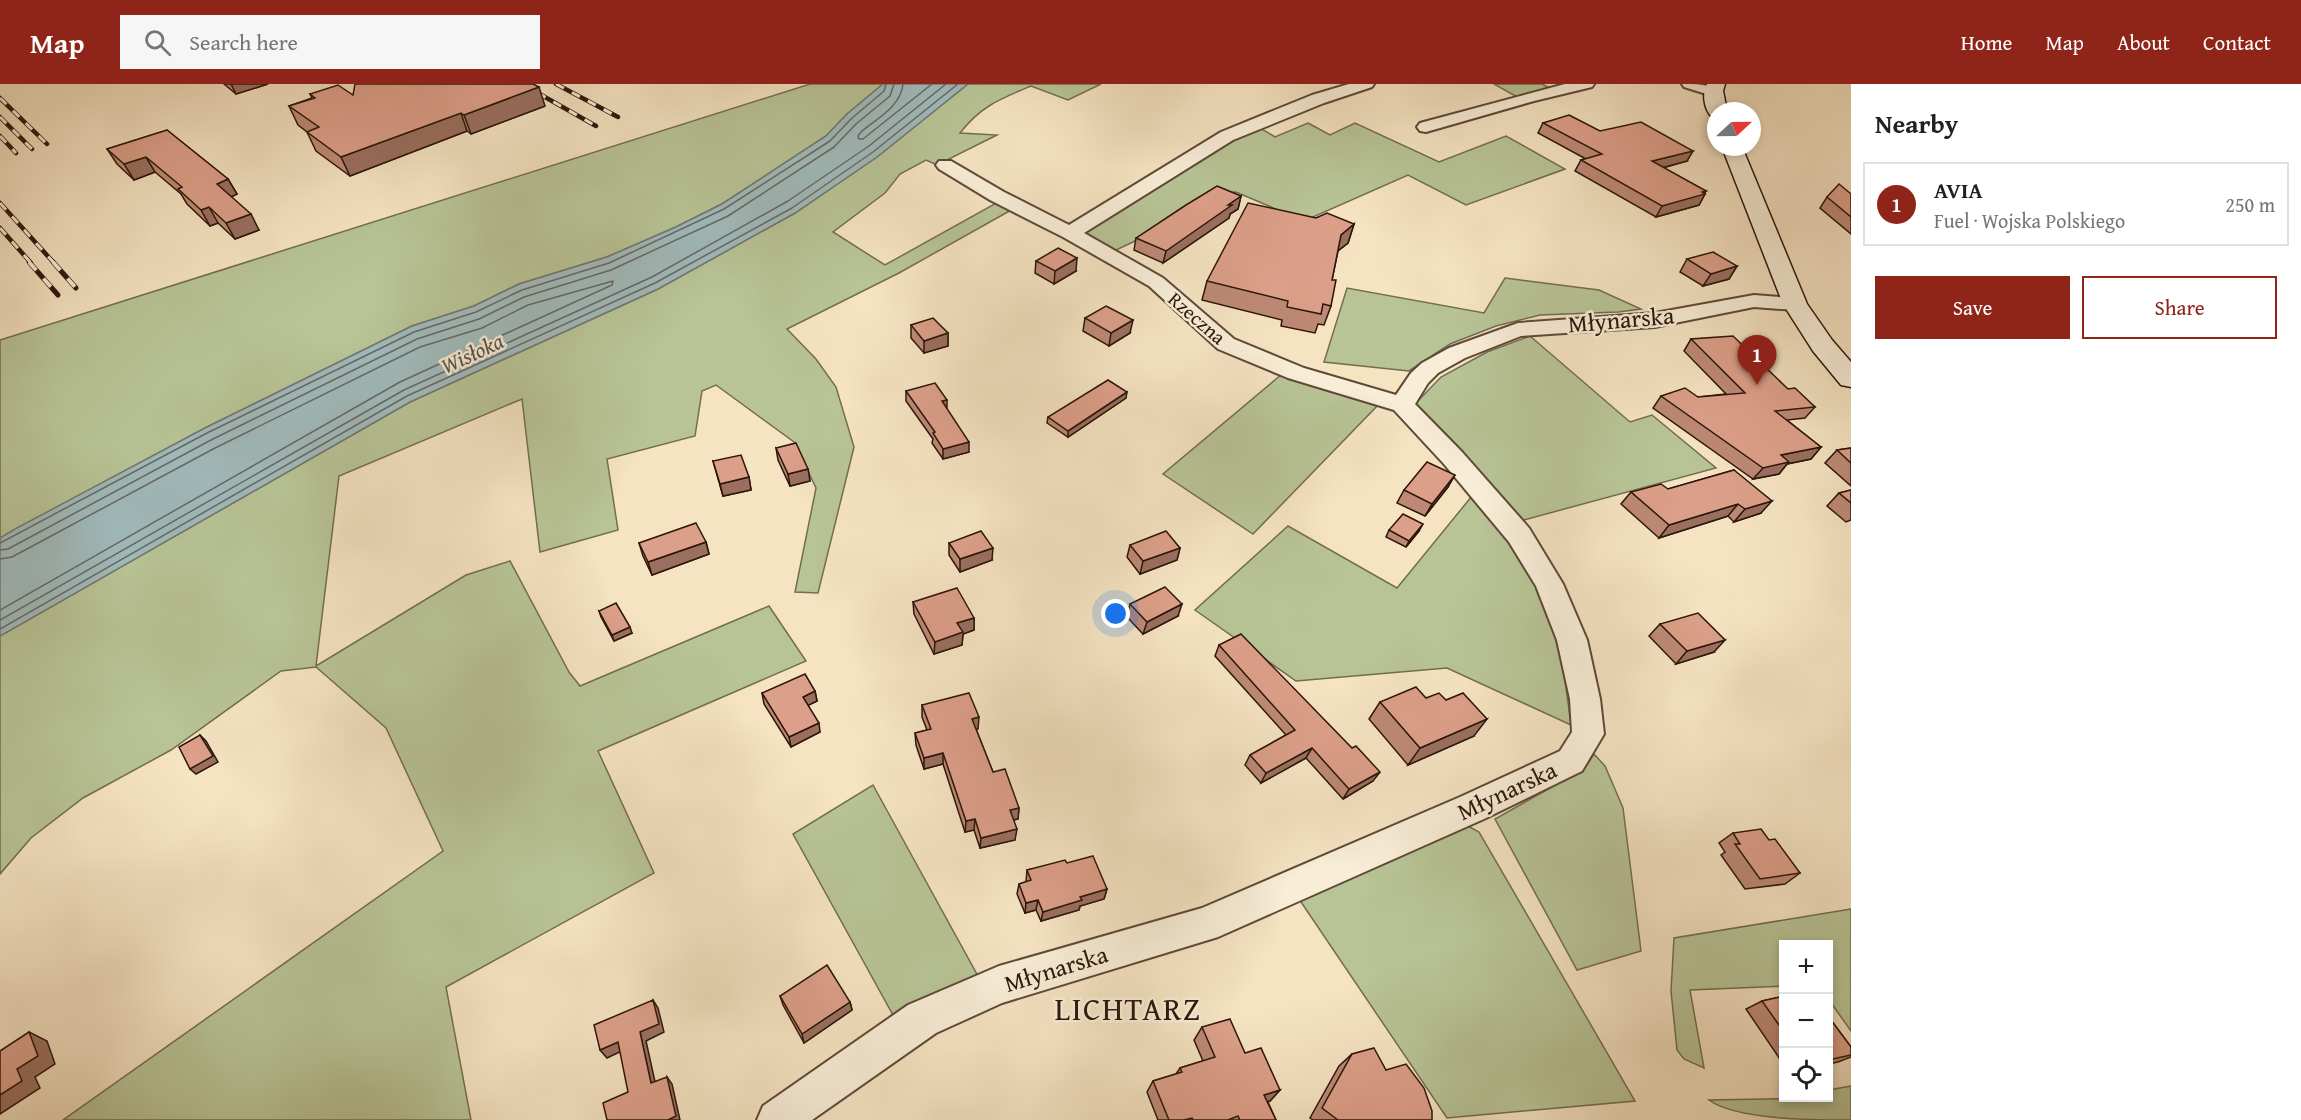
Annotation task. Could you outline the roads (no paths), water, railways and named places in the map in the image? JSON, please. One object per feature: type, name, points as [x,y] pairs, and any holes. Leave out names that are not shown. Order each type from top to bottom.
[{"type":"street","points":[[1070,233],[1227,136],[1318,99],[1366,84]]},
{"type":"street","points":[[1426,127],[1530,97],[1586,84]]},
{"type":"street","points":[[1690,84],[1714,88]]},
{"type":"street","points":[[1736,156],[1795,304],[1822,345],[1851,379]]},
{"type":"street","name":"Rzeczna","points":[[945,165],[997,196],[1070,233],[1156,282],[1226,344],[1296,373],[1402,405]]},
{"type":"street","name":"Młynarska","points":[[777,1120],[922,1019],[999,986],[1205,925],[1472,808],[1571,761],[1588,734],[1585,699],[1572,640],[1549,584],[1518,535],[1488,498],[1402,405],[1419,378],[1430,368],[1457,353],[1518,330],[1655,320],[1755,301],[1795,304]]},
{"type":"water","name":"Wisłoka","points":[[883,84],[968,84],[877,157],[795,213],[658,289],[410,402],[0,636],[0,538],[205,428],[412,326],[474,306],[519,284],[607,257],[722,204],[826,136],[847,114]]},
{"type":"railway","points":[[522,84],[596,126]]},
{"type":"railway","points":[[556,84],[618,117]]},
{"type":"railway","points":[[0,98],[47,144]]},
{"type":"railway","points":[[0,117],[32,149]]},
{"type":"railway","points":[[0,136],[16,153]]},
{"type":"railway","points":[[0,203],[54,263]]},
{"type":"railway","points":[[0,228],[31,263]]},
{"type":"railway","points":[[29,262],[58,295]]},
{"type":"railway","points":[[53,262],[76,288]]},
{"type":"place","name":"AVIA","points":[[1757,385]]},
{"type":"district","name":"LICHTARZ","points":[[1128,1009]]}]
